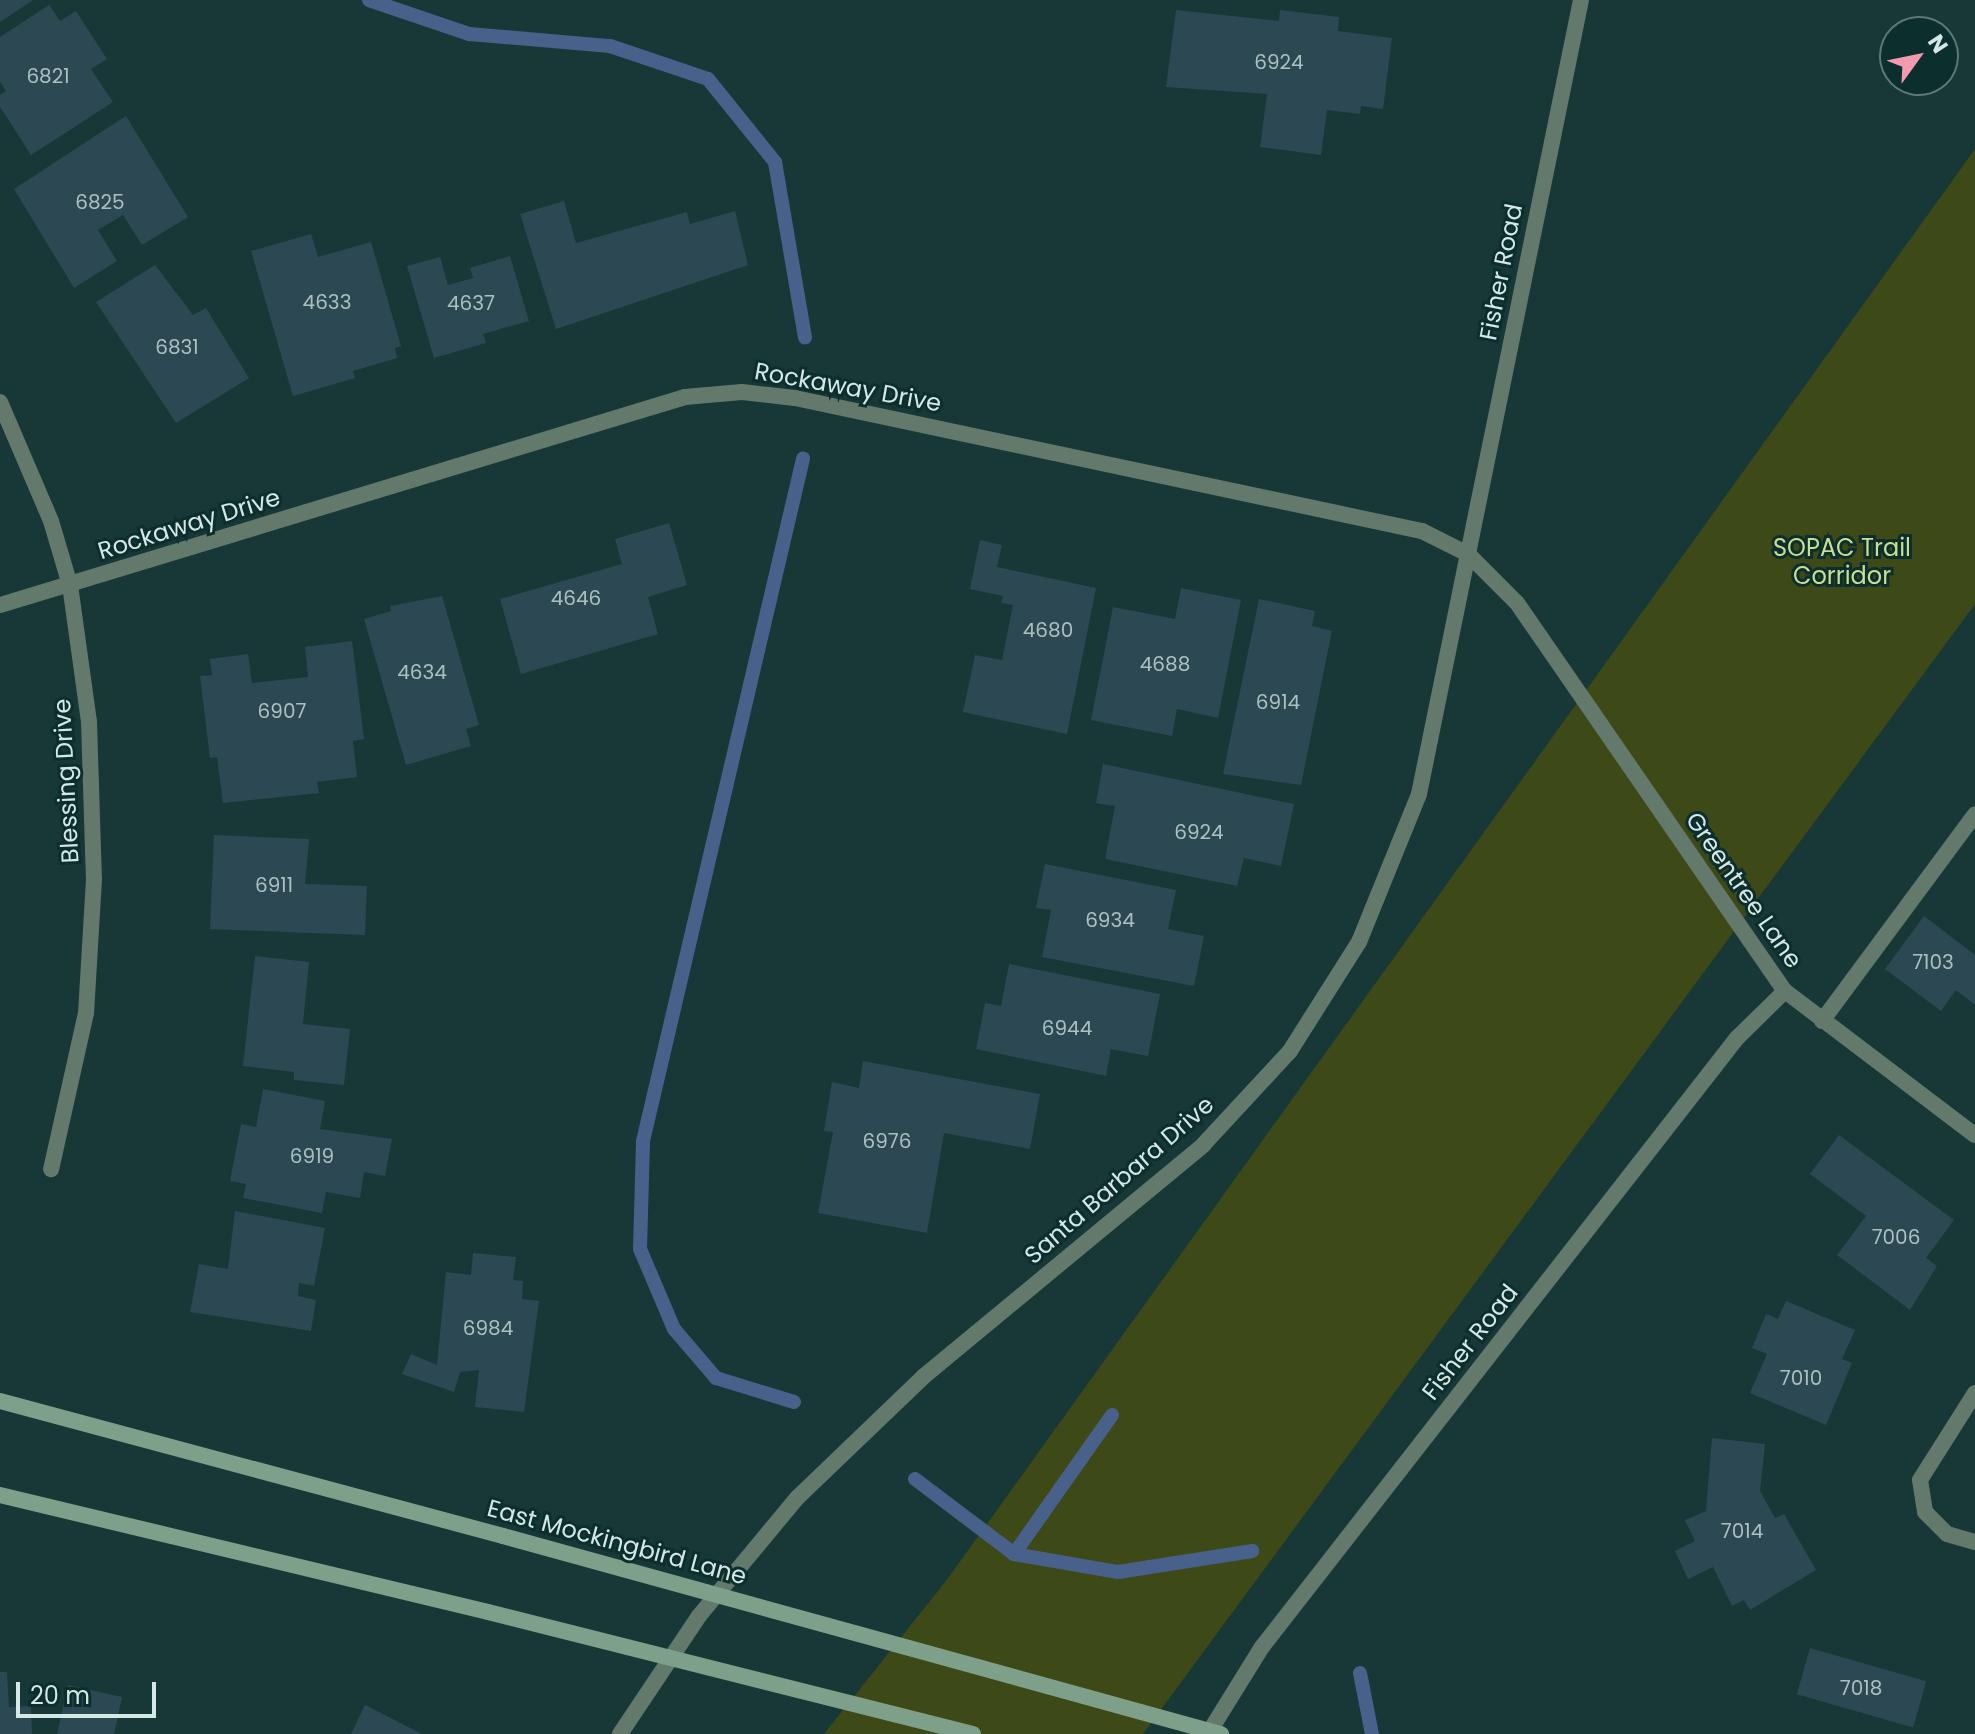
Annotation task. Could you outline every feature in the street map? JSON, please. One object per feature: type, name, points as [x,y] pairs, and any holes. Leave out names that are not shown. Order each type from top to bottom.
[{"type":"main road","name":"East Mockingbird Lane","points":[[0,1401],[1221,1734]]},
{"type":"main road","points":[[0,1495],[488,1612],[973,1734]]},
{"type":"street","name":"Fisher Road","points":[[1468,554],[1581,0]]},
{"type":"street","name":"Rockaway Drive","points":[[0,605],[685,397],[742,392],[810,401],[1422,531],[1468,554],[1517,603],[1583,699]]},
{"type":"street","name":"Blessing Drive","points":[[0,402],[51,521],[70,585],[89,722],[94,879],[86,1013],[51,1169]]},
{"type":"street","name":"Santa Barbara Drive","points":[[620,1734],[699,1616],[797,1498],[923,1377],[1203,1145],[1290,1051],[1359,942],[1419,794],[1468,554]]},
{"type":"street","name":"Greentree Lane","points":[[1583,699],[1785,991],[1975,1135]]},
{"type":"street","points":[[1822,1021],[1975,814]]},
{"type":"street","name":"Fisher Road","points":[[1208,1734],[1272,1635],[1737,1038],[1785,991]]},
{"type":"street","points":[[1975,1393],[1920,1480],[1925,1512],[1947,1534],[1975,1542]]},
{"type":"green space","name":"SOPAC Trail Corridor","points":[[1975,149],[1975,604],[1143,1734],[824,1734],[946,1581]]},
{"type":"building","points":[[0,0],[33,0],[0,22]]},
{"type":"building","points":[[49,5],[60,21],[76,11],[107,59],[91,69],[113,102],[31,155],[0,107],[0,95],[6,91],[0,82],[0,37]]},
{"type":"building","points":[[1176,10],[1279,21],[1280,10],[1339,17],[1338,31],[1392,38],[1383,109],[1361,106],[1360,114],[1327,110],[1321,155],[1260,147],[1267,94],[1166,87]]},
{"type":"building","points":[[126,116],[188,217],[142,245],[123,215],[98,230],[117,261],[74,288],[14,189]]},
{"type":"building","points":[[564,201],[576,243],[687,212],[690,224],[735,211],[748,265],[556,329],[520,214]]},
{"type":"building","points":[[311,234],[318,257],[371,242],[401,346],[395,348],[397,358],[353,371],[355,378],[293,396],[251,251]]},
{"type":"building","points":[[510,256],[529,321],[483,334],[486,343],[434,358],[407,266],[440,257],[448,285],[473,278],[470,268]]},
{"type":"building","points":[[155,265],[193,315],[206,308],[249,378],[176,423],[96,302]]},
{"type":"building","points":[[669,523],[687,585],[648,597],[658,634],[521,674],[500,599],[622,564],[615,539]]},
{"type":"building","points":[[980,540],[1002,545],[997,567],[1096,588],[1067,734],[963,712],[975,655],[1002,660],[1013,605],[1001,603],[1003,596],[970,589]]},
{"type":"building","points":[[1181,588],[1241,600],[1218,718],[1177,709],[1172,736],[1091,720],[1113,607],[1175,619]]},
{"type":"building","points":[[442,596],[479,725],[466,729],[471,746],[406,765],[364,619],[391,611],[390,606]]},
{"type":"building","points":[[1259,599],[1315,611],[1312,626],[1332,631],[1301,785],[1223,774]]},
{"type":"building","points":[[352,641],[364,739],[353,741],[357,777],[317,782],[319,793],[223,803],[217,757],[210,758],[200,676],[212,675],[210,659],[248,654],[252,683],[308,677],[305,647]]},
{"type":"building","points":[[1103,764],[1294,804],[1281,866],[1244,858],[1237,886],[1105,859],[1115,806],[1096,803]]},
{"type":"building","points":[[214,835],[309,839],[305,884],[367,886],[365,935],[210,929]]},
{"type":"building","points":[[1045,864],[1176,890],[1168,929],[1204,936],[1194,986],[1042,957],[1051,910],[1036,908]]},
{"type":"building","points":[[1924,916],[1975,955],[1975,1005],[1956,990],[1941,1011],[1885,969]]},
{"type":"building","points":[[255,956],[309,962],[303,1024],[350,1029],[344,1085],[294,1080],[294,1072],[243,1066]]},
{"type":"building","points":[[1009,964],[1160,994],[1148,1056],[1111,1049],[1106,1076],[976,1049],[985,1003],[1001,1006]]},
{"type":"building","points":[[863,1061],[1040,1094],[1030,1149],[944,1133],[927,1233],[818,1213],[833,1132],[824,1131],[832,1082],[859,1088]]},
{"type":"building","points":[[263,1089],[325,1101],[320,1129],[392,1139],[385,1176],[364,1172],[360,1198],[326,1192],[322,1213],[243,1198],[246,1184],[230,1181],[241,1124],[256,1127]]},
{"type":"building","points":[[1839,1135],[1954,1220],[1926,1258],[1937,1266],[1910,1310],[1837,1255],[1866,1216],[1810,1174]]},
{"type":"building","points":[[235,1211],[325,1228],[314,1286],[299,1283],[298,1296],[316,1300],[311,1331],[190,1312],[199,1264],[228,1269]]},
{"type":"building","points":[[473,1253],[516,1257],[513,1280],[523,1281],[522,1299],[539,1301],[524,1412],[475,1407],[479,1370],[460,1372],[454,1392],[402,1374],[411,1354],[437,1365],[446,1272],[471,1275]]},
{"type":"building","points":[[1786,1301],[1855,1330],[1842,1359],[1852,1363],[1826,1425],[1750,1393],[1767,1354],[1752,1348],[1766,1314],[1778,1319]]},
{"type":"building","points":[[1712,1438],[1765,1444],[1760,1491],[1775,1518],[1784,1514],[1816,1570],[1750,1610],[1744,1600],[1732,1606],[1713,1567],[1688,1579],[1675,1551],[1695,1541],[1685,1520],[1706,1511]]},
{"type":"building","points":[[1810,1648],[1926,1681],[1913,1727],[1797,1694]]},
{"type":"building","points":[[0,1672],[7,1672],[9,1707],[31,1706],[32,1734],[0,1734]]},
{"type":"building","points":[[68,1685],[122,1697],[114,1734],[57,1734]]},
{"type":"building","points":[[365,1705],[422,1734],[351,1734]]},
{"type":"waterway","points":[[369,0],[469,34],[610,46],[708,79],[775,162],[805,337]]},
{"type":"waterway","points":[[794,1402],[716,1378],[674,1329],[640,1249],[643,1141],[803,459]]},
{"type":"waterway","points":[[1014,1554],[1112,1415]]},
{"type":"waterway","points":[[915,1479],[1014,1554],[1118,1572],[1252,1551]]},
{"type":"waterway","points":[[1360,1673],[1372,1734]]}]
